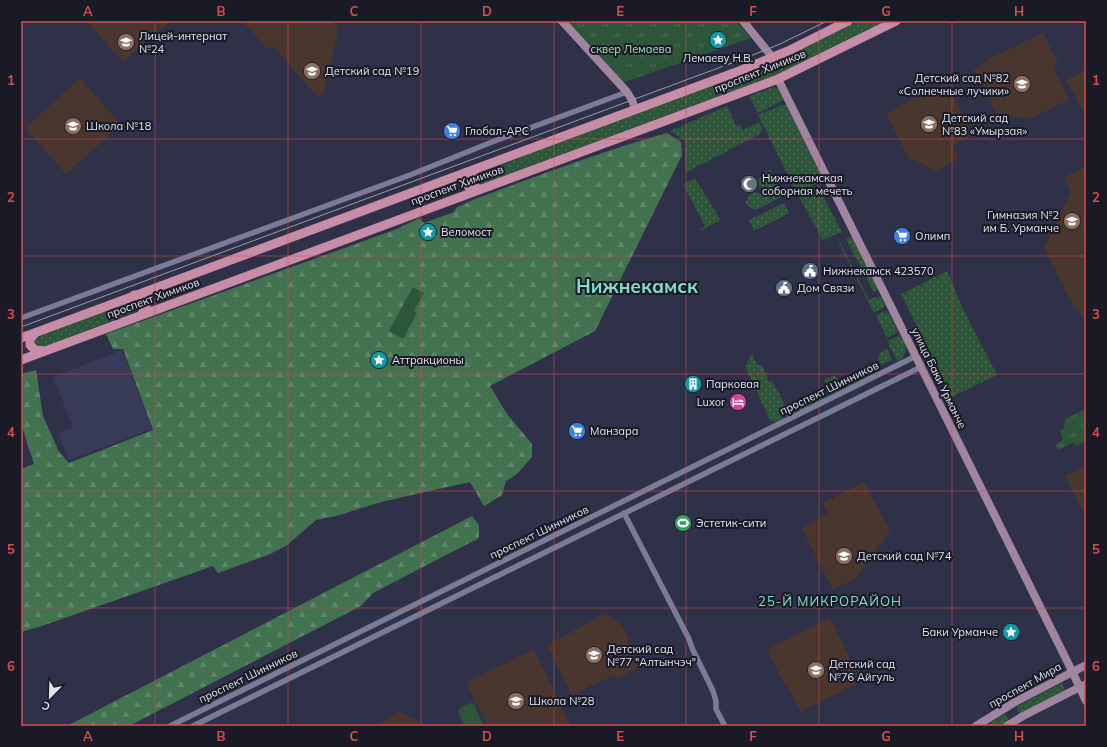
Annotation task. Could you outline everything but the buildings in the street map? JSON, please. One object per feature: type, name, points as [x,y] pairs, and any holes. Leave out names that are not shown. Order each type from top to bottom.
[{"type":"main road","name":"проспект Химиков","points":[[21,338],[773,58],[848,21]]},
{"type":"main road","name":"проспект Химиков","points":[[21,360],[778,78],[896,21]]},
{"type":"main road","points":[[476,169],[469,175],[466,182],[469,188],[482,189]]},
{"type":"main road","points":[[134,295],[143,297],[147,303],[146,309],[140,316]]},
{"type":"main road","points":[[35,333],[30,339],[31,346],[37,351],[46,350]]},
{"type":"street","points":[[562,21],[627,92],[636,109]]},
{"type":"street","points":[[743,21],[773,58]]},
{"type":"street","name":"улица Баки Урманче","points":[[778,78],[1072,671],[1083,685],[1086,701]]},
{"type":"street","points":[[21,318],[410,175],[492,142],[627,92]]},
{"type":"street","name":"проспект Шинников","points":[[170,726],[916,356]]},
{"type":"street","name":"проспект Шинников","points":[[193,726],[921,366]]},
{"type":"street","points":[[624,513],[689,639],[713,691],[716,701],[716,708],[725,726]]},
{"type":"street","name":"проспект Мира","points":[[976,726],[1015,702],[1086,665]]},
{"type":"street","points":[[1007,726],[1023,716],[1083,685]]},
{"type":"street","points":[[1015,702],[1011,707],[1012,713],[1017,717],[1023,716]]},
{"type":"shaded area","name":"Лицей-интернат №24","points":[[87,21],[170,21],[123,62]]},
{"type":"shaded area","name":"Детский сад №19","points":[[242,21],[332,21],[339,28],[324,92],[318,97],[273,46],[268,50]]},
{"type":"shaded area","name":"Детский сад №82 «Солнечные лучики»","points":[[1043,33],[1058,63],[1053,66],[1069,100],[1029,119],[996,113],[974,68],[988,61],[988,59]]},
{"type":"shaded area","points":[[1086,70],[1086,116],[1066,80]]},
{"type":"shaded area","name":"Школа №18","points":[[80,78],[121,125],[66,174],[25,128]]},
{"type":"shaded area","name":"Детский сад №83 «Умырзая»","points":[[947,83],[973,135],[953,146],[959,159],[936,171],[908,157],[886,113],[932,89]]},
{"type":"shaded area","name":"Гимназия №2 им Б. Урманче","points":[[1086,167],[1086,326],[1078,309],[1075,310],[1044,248],[1071,193],[1064,177]]},
{"type":"shaded area","points":[[122,350],[152,429],[69,460],[58,433],[73,427],[53,377]]},
{"type":"shaded area","points":[[1086,466],[1086,518],[1065,476]]},
{"type":"shaded area","name":"Детский сад №74","points":[[864,482],[890,530],[856,578],[833,590],[802,529],[803,527],[828,514],[823,503]]},
{"type":"shaded area","name":"Детский сад №77 \"Алтынчэч\"","points":[[604,614],[620,622],[641,666],[617,679],[614,675],[572,695],[547,645]]},
{"type":"shaded area","name":"Детский сад №76 Айгуль","points":[[830,618],[861,682],[800,712],[787,685],[785,686],[767,649]]},
{"type":"shaded area","name":"Школа №28","points":[[534,649],[571,726],[487,726],[466,682]]},
{"type":"shaded area","points":[[400,712],[417,720],[420,726],[373,726]]},
{"type":"green space","name":"сквер Лемаева","points":[[570,21],[736,21],[751,38],[622,83],[569,24]]},
{"type":"green space","points":[[857,21],[886,21],[786,71],[477,186],[473,187],[469,179],[471,176],[518,159],[538,149],[775,62]]},
{"type":"green space","points":[[774,87],[778,89],[784,100],[758,113],[749,96]]},
{"type":"green space","points":[[782,105],[786,105],[822,177],[820,182],[797,193],[758,115]]},
{"type":"green space","points":[[727,106],[736,126],[740,125],[743,130],[759,122],[762,129],[760,134],[685,173],[685,140],[670,131]]},
{"type":"green space","points":[[667,133],[681,142],[682,155],[595,331],[490,386],[507,414],[532,444],[532,457],[517,474],[506,481],[502,495],[484,506],[470,482],[381,502],[336,516],[316,520],[286,546],[268,555],[218,573],[213,566],[21,632],[21,469],[34,464],[21,423],[21,374],[36,370],[43,416],[59,452],[69,463],[153,430],[123,349],[113,349],[106,334],[397,229],[419,218],[424,223],[454,212],[456,208],[475,199],[594,156]]},
{"type":"green space","points":[[771,170],[783,196],[756,210],[745,204],[749,195],[756,192],[766,196],[768,191],[759,185],[758,179],[765,172]]},
{"type":"green space","points":[[695,178],[720,219],[719,221],[699,231],[705,226],[684,186],[685,183]]},
{"type":"green space","points":[[818,187],[842,232],[823,240],[799,197]]},
{"type":"green space","points":[[784,203],[789,213],[754,231],[749,220]]},
{"type":"green space","points":[[852,236],[878,289],[876,291],[873,291],[846,239]]},
{"type":"green space","points":[[838,241],[840,242],[869,300],[880,296],[885,304],[884,307],[874,313]]},
{"type":"green space","points":[[947,271],[963,309],[997,375],[952,397],[901,294]]},
{"type":"green space","points":[[413,287],[424,293],[414,311],[417,313],[403,339],[389,331]]},
{"type":"green space","points":[[138,299],[143,303],[141,309],[39,349],[33,342],[36,338]]},
{"type":"green space","points":[[886,311],[890,315],[898,332],[887,338],[876,315]]},
{"type":"green space","points":[[899,336],[904,342],[906,349],[905,353],[898,362],[887,341]]},
{"type":"green space","points":[[887,349],[892,360],[881,365],[878,358],[880,355],[879,353]]},
{"type":"green space","points":[[752,354],[757,365],[762,365],[769,382],[772,381],[790,414],[776,422],[769,418],[745,366]]},
{"type":"green space","points":[[868,372],[871,373],[870,376],[848,387],[846,386],[846,383]]},
{"type":"green space","points":[[835,375],[842,389],[832,394],[824,380]]},
{"type":"green space","points":[[825,394],[828,397],[799,411],[799,407]]},
{"type":"green space","points":[[1086,409],[1086,441],[1076,446],[1074,442],[1058,450],[1055,445],[1063,440],[1060,431],[1064,428],[1065,419]]},
{"type":"green space","points":[[472,516],[479,525],[479,538],[373,593],[361,606],[129,726],[67,726]]},
{"type":"green space","points":[[1062,683],[1065,690],[1021,713],[1017,711],[1018,706]]},
{"type":"green space","points":[[470,703],[474,704],[484,726],[464,726],[457,710]]},
{"type":"green space","points":[[1005,714],[1009,721],[1001,726],[986,726]]},
{"type":"tram line","points":[[21,327],[748,57],[780,44],[827,21]]},
{"type":"place","name":"Лемаеву Н.В.","points":[[718,40]]},
{"type":"place","name":"Лицей-интернат №24","points":[[126,42]]},
{"type":"place","name":"Детский сад №19","points":[[312,71]]},
{"type":"place","name":"Детский сад №82 «Солнечные лучики»","points":[[1022,84]]},
{"type":"place","name":"Детский сад №83 «Умырзая»","points":[[929,124]]},
{"type":"place","name":"Школа №18","points":[[73,126]]},
{"type":"place","name":"Глобал-АРС","points":[[452,131]]},
{"type":"place","name":"Нижнекамская соборная мечеть","points":[[749,184]]},
{"type":"place","name":"Гимназия №2 им Б. Урманче","points":[[1072,221]]},
{"type":"place","name":"Веломост","points":[[428,232]]},
{"type":"place","name":"Олимп","points":[[902,236]]},
{"type":"place","name":"Нижнекамск 423570","points":[[810,271]]},
{"type":"place","name":"Дом Связи","points":[[784,288]]},
{"type":"place","name":"Аттракционы","points":[[379,360]]},
{"type":"place","name":"Парковая","points":[[693,384]]},
{"type":"place","name":"Luxor","points":[[738,402]]},
{"type":"place","name":"Манзара","points":[[577,431]]},
{"type":"place","name":"Эстетик-сити","points":[[683,523]]},
{"type":"place","name":"Детский сад №74","points":[[844,556]]},
{"type":"place","name":"Баки Урманче","points":[[1011,632]]},
{"type":"place","name":"Детский сад №77 \"Алтынчэч\"","points":[[594,655]]},
{"type":"place","name":"Детский сад №76 Айгуль","points":[[816,670]]},
{"type":"place","name":"Школа №28","points":[[516,701]]},
{"type":"district","name":"Нижнекамск","points":[[637,286]]},
{"type":"district","name":"25-Й МИКРОРАЙОН","points":[[830,601]]}]
